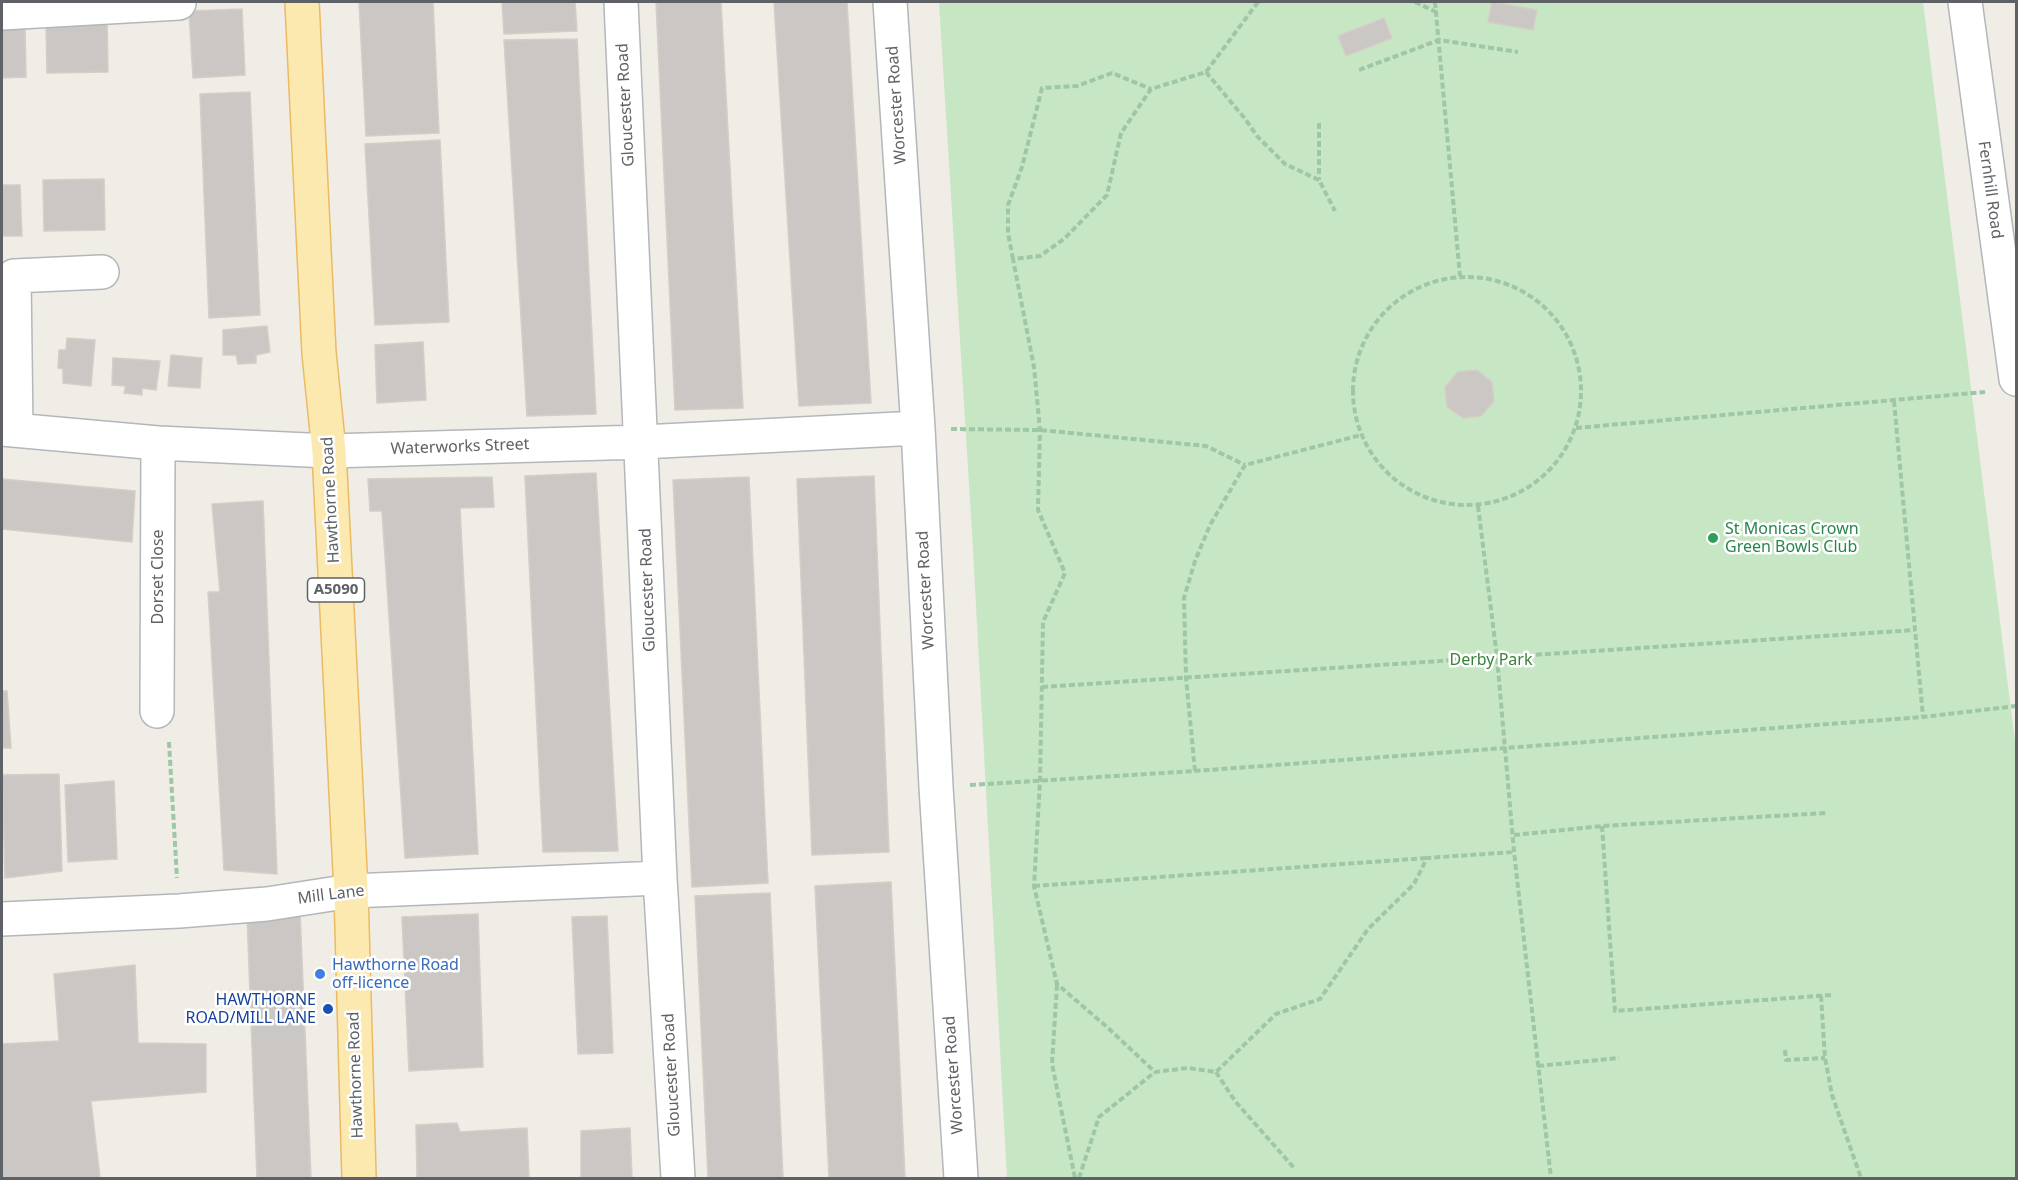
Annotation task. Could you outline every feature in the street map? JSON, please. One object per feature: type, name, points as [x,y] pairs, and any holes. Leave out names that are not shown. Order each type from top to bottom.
[{"type":"main road","name":"Hawthorne Road","points":[[302,2],[319,353],[329,451],[351,891],[360,1179]]},
{"type":"street","name":"Gloucester Road","points":[[621,2],[660,878],[678,1179]]},
{"type":"street","name":"Worcester Road","points":[[890,2],[918,428],[936,787],[961,1179]]},
{"type":"street","name":"Fernhill Road","points":[[1965,2],[2005,385]]},
{"type":"street","points":[[2,13],[179,3]]},
{"type":"street","points":[[9,429],[14,276],[102,272]]},
{"type":"street","name":"Waterworks Street","points":[[9,429],[158,443],[329,451],[642,442],[918,428]]},
{"type":"street","name":"Dorset Close","points":[[157,711],[158,443]]},
{"type":"street","name":"Mill Lane","points":[[2,919],[179,911],[267,904],[351,891],[660,878]]},
{"type":"path","points":[[1013,259],[1040,256],[1064,238],[1107,195],[1121,133],[1151,89],[1206,72],[1258,2]]},
{"type":"path","points":[[1415,2],[1436,12]]},
{"type":"path","points":[[1435,2],[1460,276]]},
{"type":"path","points":[[1359,70],[1439,40],[1518,52]]},
{"type":"path","points":[[1206,72],[1257,136],[1285,164],[1319,180]]},
{"type":"path","points":[[1077,1179],[1052,1064],[1057,984],[1034,886],[1040,782],[1044,622],[1065,573],[1038,510],[1040,430],[1034,367],[1008,232],[1008,205],[1022,167],[1042,88],[1077,86],[1112,73],[1151,89]]},
{"type":"path","points":[[1319,123],[1319,180],[1335,211]]},
{"type":"path","points":[[1460,276],[1497,280],[1531,295],[1559,321],[1576,354],[1582,391],[1576,428],[1561,457],[1539,481],[1510,498],[1478,506],[1449,504],[1421,496],[1396,482],[1376,461],[1361,435],[1352,400],[1355,364],[1369,330],[1393,303],[1424,284],[1460,276]]},
{"type":"path","points":[[1576,428],[1894,401],[2005,385]]},
{"type":"path","points":[[1894,401],[1923,717]]},
{"type":"path","points":[[918,428],[1040,430],[1206,446],[1245,465],[1361,435]]},
{"type":"path","points":[[1195,771],[1186,678],[1184,598],[1195,561],[1210,525],[1245,465]]},
{"type":"path","points":[[1478,506],[1497,657],[1514,852],[1551,1179]]},
{"type":"path","points":[[1042,687],[1915,630]]},
{"type":"path","points":[[936,787],[1040,782],[1923,717],[2016,706]]},
{"type":"path","points":[[157,711],[168,731],[179,911]]},
{"type":"path","points":[[1514,835],[1602,826],[1826,813]]},
{"type":"path","points":[[1602,826],[1615,1011],[1831,995]]},
{"type":"path","points":[[1034,886],[1514,852]]},
{"type":"path","points":[[1216,1072],[1276,1014],[1320,999],[1368,929],[1414,884],[1427,858]]},
{"type":"path","points":[[1057,984],[1155,1072]]},
{"type":"path","points":[[1821,996],[1825,1058],[1832,1095],[1861,1179]]},
{"type":"path","points":[[1785,1050],[1786,1060],[1825,1058]]},
{"type":"path","points":[[1538,1066],[1619,1058]]},
{"type":"path","points":[[1077,1179],[1098,1117],[1155,1072],[1188,1068],[1216,1072],[1235,1101],[1295,1169]]},
{"type":"green space","name":"Derby Park","points":[[939,2],[1923,2],[2016,750],[2016,1178],[1007,1178],[972,532]]},
{"type":"building","points":[[359,2],[433,2],[439,133],[366,136]]},
{"type":"building","points":[[502,2],[575,2],[577,31],[504,34]]},
{"type":"building","points":[[656,2],[721,2],[743,408],[675,410]]},
{"type":"building","points":[[774,2],[847,2],[871,403],[799,406]]},
{"type":"building","points":[[1492,2],[1537,10],[1533,30],[1488,22]]},
{"type":"building","points":[[242,9],[245,75],[193,78],[189,11]]},
{"type":"building","points":[[1384,18],[1392,38],[1346,56],[1338,36]]},
{"type":"building","points":[[107,21],[108,72],[47,73],[46,22]]},
{"type":"building","points":[[2,26],[25,26],[26,77],[2,78]]},
{"type":"building","points":[[577,39],[596,414],[527,416],[504,40]]},
{"type":"building","points":[[250,92],[260,315],[209,318],[200,94]]},
{"type":"building","points":[[440,140],[449,322],[375,325],[365,144]]},
{"type":"building","points":[[104,179],[105,230],[44,231],[43,180]]},
{"type":"building","points":[[2,185],[20,185],[22,236],[2,236]]},
{"type":"building","points":[[267,326],[270,352],[256,355],[256,363],[238,364],[236,355],[223,355],[223,330]]},
{"type":"building","points":[[67,338],[95,340],[91,386],[63,383],[63,369],[58,368],[59,350],[66,350]]},
{"type":"building","points":[[423,342],[426,400],[377,403],[375,345]]},
{"type":"building","points":[[171,355],[202,358],[200,388],[168,386]]},
{"type":"building","points":[[113,358],[160,361],[156,390],[142,388],[142,395],[124,393],[126,386],[112,385]]},
{"type":"building","points":[[1477,370],[1492,382],[1494,401],[1481,416],[1463,418],[1447,407],[1445,387],[1458,372]]},
{"type":"building","points":[[596,473],[618,851],[543,852],[525,476]]},
{"type":"building","points":[[874,476],[889,852],[812,855],[797,479]]},
{"type":"building","points":[[492,477],[494,507],[460,508],[478,854],[405,858],[382,511],[370,511],[368,479]]},
{"type":"building","points":[[749,477],[768,883],[692,887],[673,480]]},
{"type":"building","points":[[2,479],[135,491],[132,542],[2,529]]},
{"type":"building","points":[[263,501],[277,874],[224,870],[208,592],[220,592],[212,504]]},
{"type":"building","points":[[2,691],[7,691],[11,748],[2,748]]},
{"type":"building","points":[[59,774],[62,871],[5,878],[2,775]]},
{"type":"building","points":[[114,781],[117,859],[68,862],[65,785]]},
{"type":"building","points":[[891,882],[905,1178],[829,1178],[815,886]]},
{"type":"building","points":[[770,893],[783,1178],[708,1178],[695,896]]},
{"type":"building","points":[[300,911],[311,1178],[257,1178],[247,914]]},
{"type":"building","points":[[478,914],[483,1067],[409,1071],[402,917]]},
{"type":"building","points":[[607,916],[613,1053],[578,1054],[572,917]]},
{"type":"building","points":[[135,965],[138,1043],[206,1044],[206,1092],[91,1101],[100,1178],[2,1178],[2,1044],[59,1041],[54,974]]},
{"type":"building","points":[[457,1123],[460,1132],[527,1128],[529,1178],[417,1178],[416,1125]]},
{"type":"building","points":[[630,1128],[632,1178],[581,1178],[581,1131]]},
{"type":"place","name":"St Monicas Crown Green Bowls Club","points":[[1713,538]]},
{"type":"place","name":"Hawthorne Road off-licence","points":[[320,974]]},
{"type":"place","name":"HAWTHORNE ROAD/MILL LANE","points":[[328,1009]]}]
